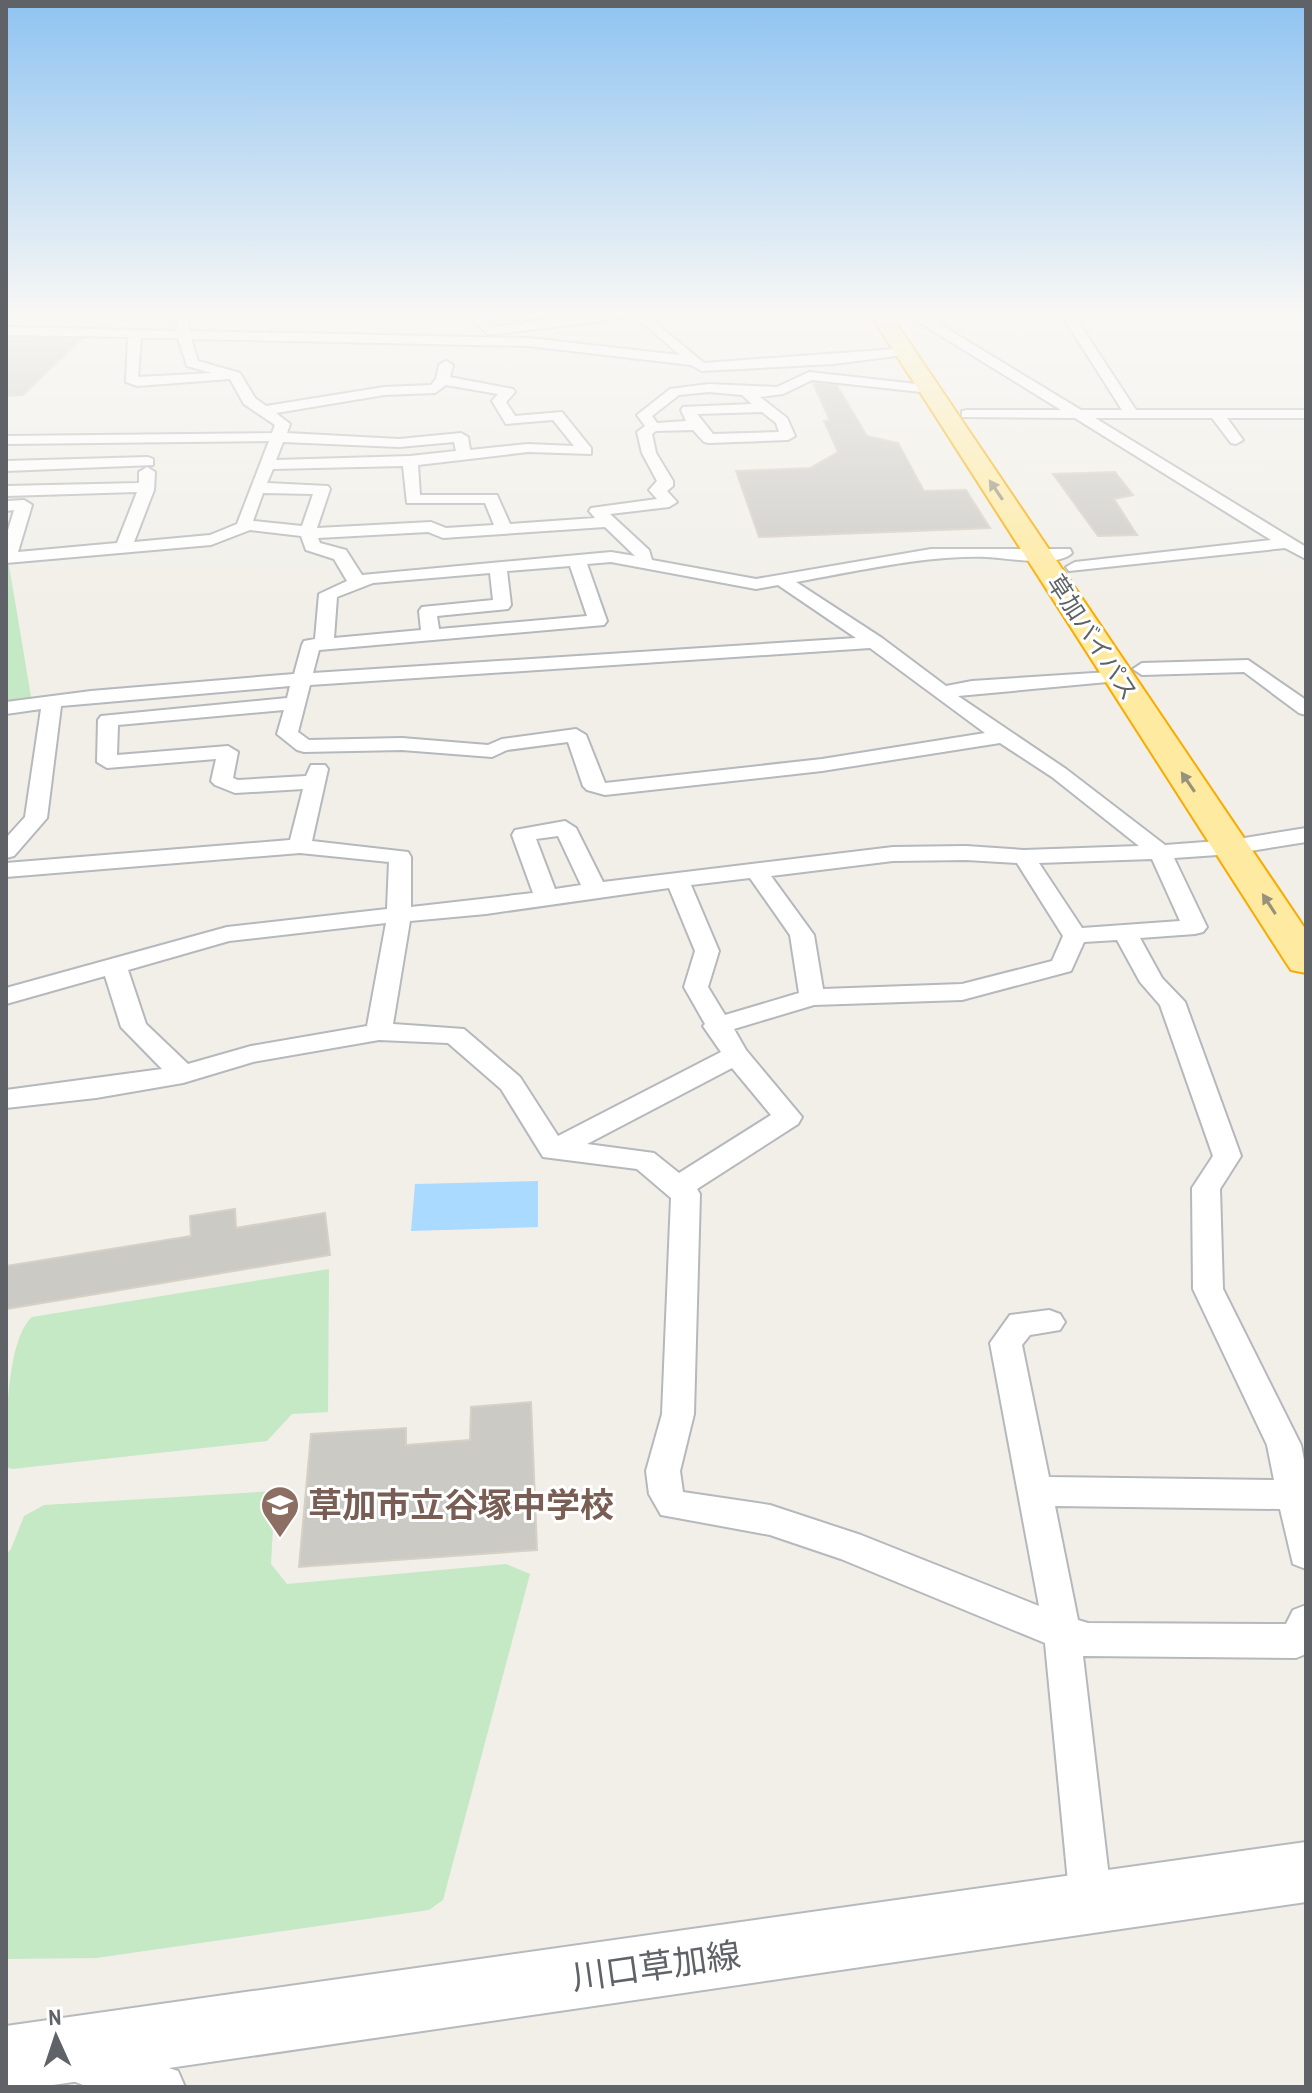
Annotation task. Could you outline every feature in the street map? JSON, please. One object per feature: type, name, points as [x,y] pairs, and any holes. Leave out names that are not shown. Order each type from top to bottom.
[{"type":"highway","name":"草加バイパス","points":[[947,412],[1060,558]]},
{"type":"highway","name":"草加バイパス","points":[[967,414],[1130,672],[1247,844],[1306,961]]},
{"type":"highway","name":"草加バイパス","points":[[1247,844],[1306,905]]},
{"type":"main road","name":"川口草加線","points":[[27,2056],[1306,1872]]},
{"type":"street","points":[[247,525],[244,522],[283,424],[265,412]]},
{"type":"street","points":[[269,465],[410,461],[528,448],[586,451],[557,415],[511,421],[505,412]]},
{"type":"street","points":[[648,412],[644,415],[653,427]]},
{"type":"street","points":[[689,412],[709,439],[788,436],[782,421],[772,412]]},
{"type":"street","points":[[1071,412],[1306,554]]},
{"type":"street","points":[[967,414],[1216,414],[1296,418]]},
{"type":"street","points":[[1216,414],[1236,440]]},
{"type":"street","points":[[644,563],[643,554],[597,511],[669,502],[657,490],[665,486],[665,481],[649,453],[644,432],[653,427],[700,425]]},
{"type":"street","points":[[6,440],[279,437],[399,443],[461,437],[464,457]]},
{"type":"street","points":[[123,548],[146,487],[150,438]]},
{"type":"street","points":[[410,461],[413,500],[491,498],[504,529]]},
{"type":"street","points":[[6,466],[148,462]]},
{"type":"street","points":[[6,491],[146,487]]},
{"type":"street","points":[[258,488],[322,489],[308,532],[312,546],[327,553],[340,554],[357,582]]},
{"type":"street","points":[[6,506],[24,505],[7,558],[211,540],[247,525],[328,534],[431,527],[443,533],[609,522]]},
{"type":"street","points":[[324,643],[328,594],[370,578],[611,557],[756,584],[931,554],[1060,558],[1288,543]]},
{"type":"street","points":[[577,560],[598,621],[311,645],[287,734],[304,746],[402,744],[492,751],[502,745],[576,735],[594,786],[605,789],[822,765],[1003,736]]},
{"type":"street","points":[[430,634],[428,611],[502,605],[498,568]]},
{"type":"street","points":[[781,580],[875,642],[942,693],[1059,773],[1160,852],[1195,927],[1075,936]]},
{"type":"street","points":[[6,708],[52,701],[304,679],[875,642]]},
{"type":"street","points":[[942,693],[972,687],[1130,672],[1248,666],[1306,709]]},
{"type":"street","points":[[6,851],[36,818],[52,701]]},
{"type":"street","points":[[296,703],[108,720],[107,762],[228,752],[222,781],[235,787],[315,782]]},
{"type":"street","points":[[300,846],[323,746]]},
{"type":"street","points":[[547,898],[523,835],[565,828],[595,890]]},
{"type":"street","points":[[6,996],[227,934],[307,923],[399,917],[893,854],[966,853],[1024,857],[1160,852],[1306,835]]},
{"type":"street","points":[[6,870],[300,846],[400,857],[399,917],[379,1032]]},
{"type":"street","points":[[1024,857],[1075,936]]},
{"type":"street","points":[[756,871],[802,935],[812,997]]},
{"type":"street","points":[[678,881],[707,951],[696,987],[716,1026],[736,1055],[788,1117],[678,1188]]},
{"type":"street","points":[[1125,932],[1152,982],[1172,1002],[1227,1156],[1206,1188],[1208,1289],[1284,1445],[1306,1553]]},
{"type":"street","points":[[716,1026],[812,997],[962,992],[1062,966],[1075,936]]},
{"type":"street","points":[[114,965],[134,1027],[183,1074]]},
{"type":"street","points":[[6,1099],[96,1089],[183,1074],[251,1054],[379,1032],[455,1035],[511,1083],[553,1150]]},
{"type":"street","points":[[553,1150],[736,1055]]},
{"type":"street","points":[[553,1150],[644,1160],[686,1194],[678,1414],[663,1471],[666,1494],[673,1505],[770,1520],[849,1546],[1062,1633],[1088,1640],[1296,1641],[1306,1622]]},
{"type":"street","points":[[1049,1322],[1021,1323],[1006,1343],[1062,1633],[1091,1903]]},
{"type":"street","points":[[1035,1491],[1296,1495]]},
{"type":"street","points":[[27,2056],[162,2087]]},
{"type":"green space","points":[[6,565],[9,565],[31,697],[6,701]]},
{"type":"green space","points":[[329,1269],[328,1412],[292,1414],[267,1441],[12,1469],[6,1467],[12,1365],[23,1329],[32,1317]]},
{"type":"green space","points":[[275,1491],[271,1564],[287,1584],[506,1564],[530,1574],[443,1900],[429,1910],[96,1958],[6,1959],[6,1554],[24,1516],[44,1505]]},
{"type":"water","points":[[538,1181],[538,1227],[411,1231],[415,1184]]},
{"type":"building","points":[[826,412],[852,412],[867,436],[898,443],[924,491],[966,490],[990,528],[759,537],[736,471],[810,468],[838,452],[824,421],[830,421]]},
{"type":"building","points":[[1115,472],[1133,495],[1114,499],[1137,535],[1098,536],[1053,474]]},
{"type":"building","points":[[235,1209],[236,1228],[325,1213],[330,1255],[6,1309],[6,1266],[191,1236],[190,1216]]},
{"type":"building","points":[[531,1402],[537,1550],[299,1567],[311,1434],[406,1428],[406,1445],[470,1440],[471,1407]]},
{"type":"place","name":"草加市立谷塚中学校","points":[[280,1539]]}]
